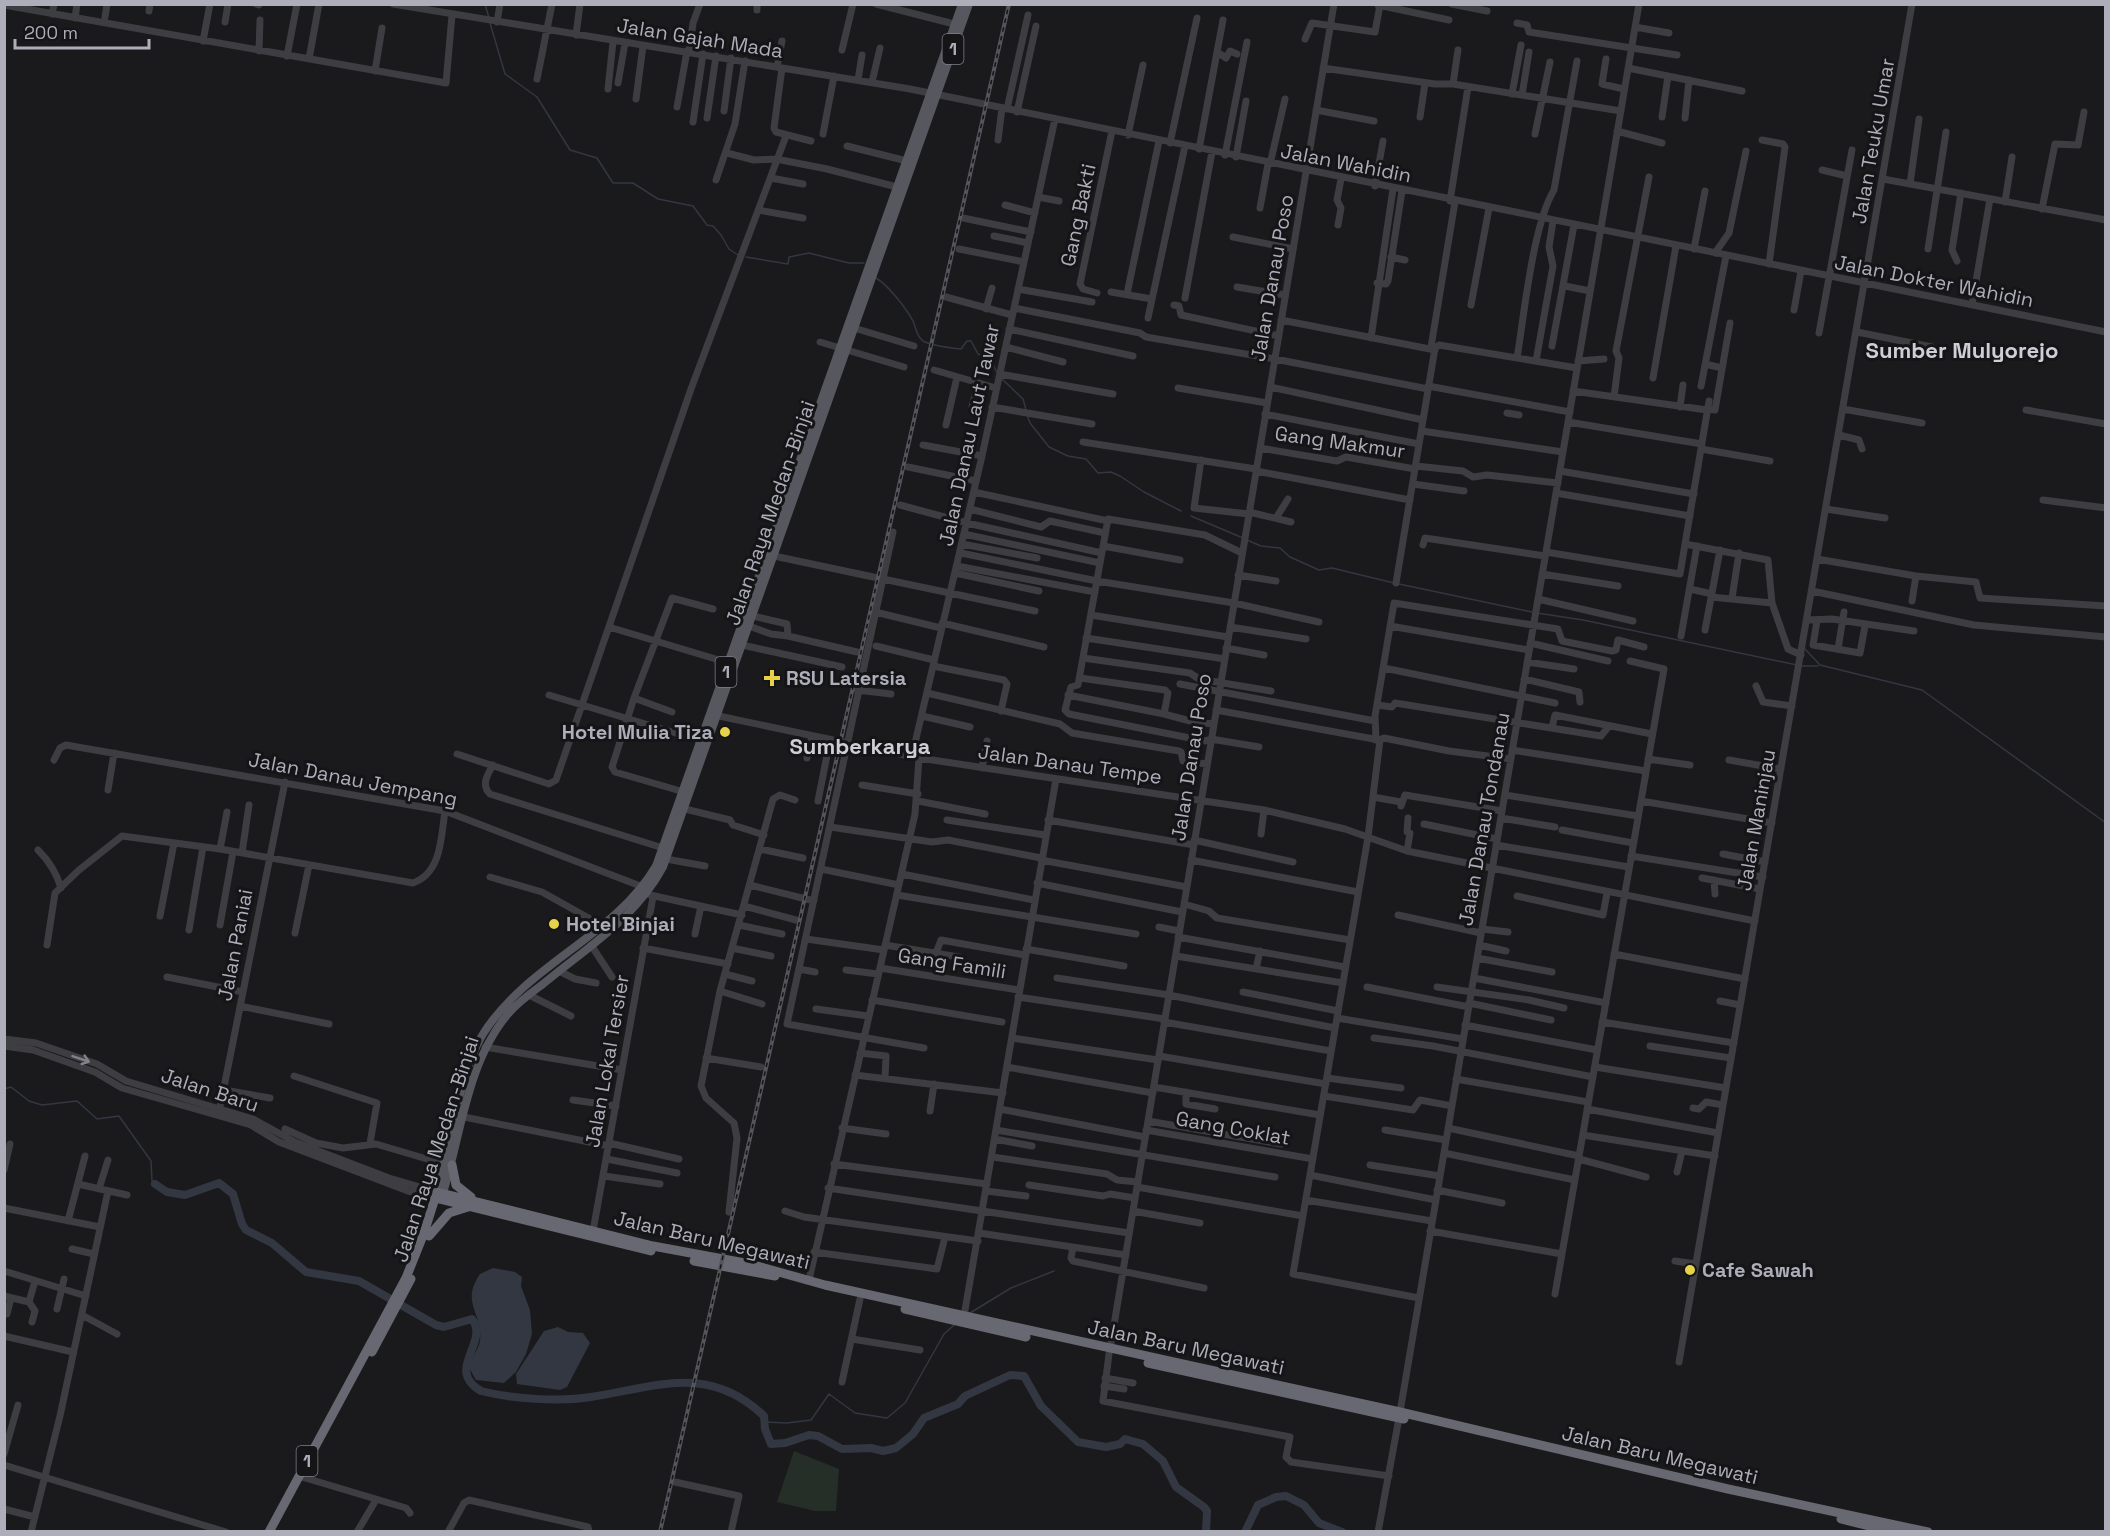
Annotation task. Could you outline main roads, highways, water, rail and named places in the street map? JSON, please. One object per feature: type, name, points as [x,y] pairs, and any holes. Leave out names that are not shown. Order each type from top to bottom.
[{"type":"highway","points":[[429,1236],[449,1213],[475,1203],[459,1188],[448,1164]]},
{"type":"highway","name":"Jalan Baru Megawati","points":[[439,1196],[778,1277],[860,1299],[964,1318]]},
{"type":"highway","name":"Jalan Raya Medan-Binjai","points":[[271,1532],[403,1290],[429,1236],[439,1196]]},
{"type":"highway","name":"Jalan Raya Medan-Binjai","points":[[403,1290],[439,1196]]},
{"type":"highway","name":"Jalan Baru Megawati","points":[[596,1234],[750,1264],[1009,1330],[1399,1415],[1894,1532]]},
{"type":"highway","name":"Jalan Raya Medan-Binjai","points":[[271,1532],[385,1324]]},
{"type":"highway","name":"Jalan Baru Megawati","points":[[1484,1435],[1928,1532]]},
{"type":"main road","name":"Jalan Raya Medan-Binjai","points":[[439,1196],[485,1047],[509,1013],[621,922],[648,892],[666,859],[685,809],[729,663],[854,328],[958,25],[962,4]]},
{"type":"main road","name":"Jalan Raya Medan-Binjai","points":[[958,25],[969,4]]},
{"type":"main road","name":"Jalan Raya Medan-Binjai","points":[[448,1164],[465,1081],[483,1034],[525,987],[648,892],[702,741],[753,616],[897,187],[934,94]]},
{"type":"waterway","points":[[485,4],[489,18]]},
{"type":"waterway","points":[[490,23],[505,74],[537,97],[570,150],[597,158],[613,183],[633,183],[658,199],[693,206],[707,225],[713,226],[721,235],[729,249],[738,255]]},
{"type":"waterway","points":[[746,257],[788,264],[789,257],[809,253],[849,263],[864,263]]},
{"type":"waterway","points":[[876,278],[901,304],[923,341],[961,349],[967,341],[971,341],[978,354],[991,360],[997,373]]},
{"type":"waterway","points":[[1002,379],[1023,399],[1026,410]]},
{"type":"waterway","points":[[1027,415],[1030,423],[1049,447],[1068,456],[1086,459],[1098,473],[1111,472],[1120,476],[1144,492],[1181,511]]},
{"type":"waterway","points":[[1191,516],[1243,538]]},
{"type":"waterway","points":[[1247,540],[1261,546],[1280,548],[1290,557],[1319,570],[1332,568],[1394,583]]},
{"type":"waterway","points":[[1399,584],[1532,612]]},
{"type":"waterway","points":[[1537,613],[1583,620],[1797,665]]},
{"type":"waterway","points":[[1805,649],[1820,665],[1922,690],[2106,823]]},
{"type":"waterway","points":[[1801,666],[1818,666]]},
{"type":"waterway","points":[[4,1089],[11,1087],[29,1101],[42,1105],[77,1101],[97,1119],[119,1116],[151,1161],[152,1181],[155,1184]]},
{"type":"waterway","points":[[155,1184],[167,1192],[185,1195],[219,1183],[233,1194],[246,1230],[272,1243],[306,1272],[359,1281],[436,1325],[444,1327],[472,1319],[476,1328],[476,1337],[467,1365],[467,1374],[471,1383],[481,1391],[521,1398],[565,1399],[591,1397],[660,1385],[702,1384],[722,1389],[743,1400],[764,1416],[765,1429],[771,1444],[785,1443],[809,1435],[818,1436],[842,1449],[871,1448],[883,1451],[896,1448],[913,1434],[924,1418],[958,1404],[965,1396],[1010,1375],[1024,1376],[1041,1406],[1078,1442],[1106,1447],[1120,1444],[1125,1439],[1143,1444],[1163,1461],[1176,1487],[1207,1511],[1206,1532]]},
{"type":"waterway","points":[[970,1313],[1011,1288],[1054,1271]]},
{"type":"waterway","points":[[765,1422],[787,1423],[811,1420],[829,1394],[855,1413],[887,1418],[905,1403],[944,1334],[954,1325]]},
{"type":"waterway","points":[[1245,1532],[1258,1505],[1276,1497],[1286,1496],[1304,1505],[1319,1523],[1342,1532]]},
{"type":"railway","points":[[660,1532],[1009,4]]},
{"type":"place","name":"RSU Latersia","points":[[772,678]]},
{"type":"place","name":"Hotel Mulia Tiza","points":[[725,732]]},
{"type":"place","name":"Hotel Binjai","points":[[554,924]]},
{"type":"place","name":"Cafe Sawah","points":[[1690,1270]]},
{"type":"district","name":"Sumber Mulyorejo","points":[[1962,350]]},
{"type":"district","name":"Sumberkarya","points":[[860,746]]}]
